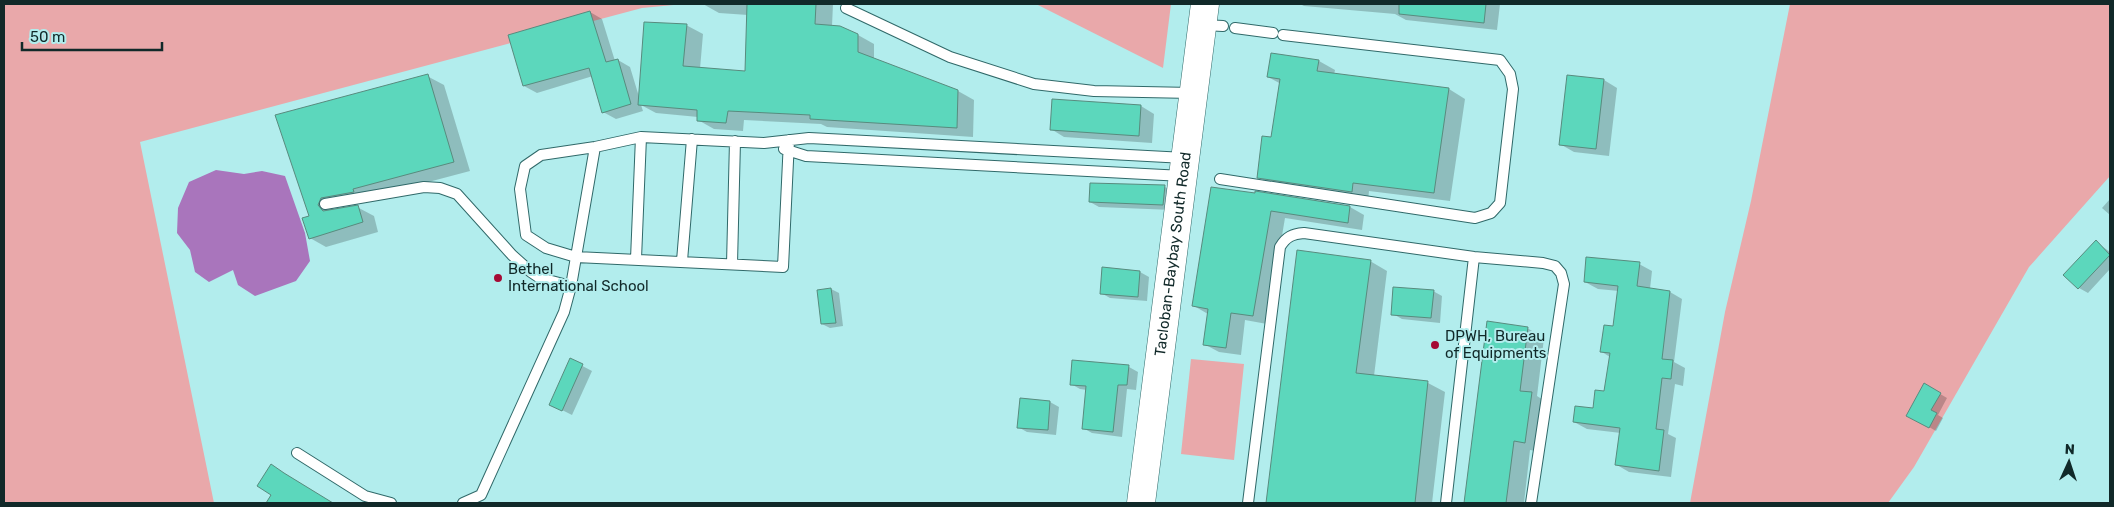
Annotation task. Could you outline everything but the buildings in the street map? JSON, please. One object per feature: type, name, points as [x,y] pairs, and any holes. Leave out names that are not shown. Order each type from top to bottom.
[{"type":"main road","name":"Tacloban-Baybay South Road","points":[[1141,503],[1194,93],[1210,19]]},
{"type":"lane","points":[[846,8],[950,57],[1034,84],[1094,91],[1194,93]]},
{"type":"lane","points":[[1220,179],[1475,218],[1491,213],[1500,203],[1513,89],[1510,74],[1500,60],[1235,28]]},
{"type":"lane","points":[[789,145],[783,266],[636,258],[576,257],[546,248],[526,235],[520,189],[526,166],[541,155],[595,147],[641,137],[764,142],[789,145],[806,156],[1185,167]]},
{"type":"lane","points":[[636,258],[641,137]]},
{"type":"lane","points":[[789,145],[809,138],[1185,167]]},
{"type":"lane","points":[[682,261],[692,139]]},
{"type":"lane","points":[[732,264],[735,141]]},
{"type":"lane","points":[[463,503],[481,499],[564,312],[571,286],[595,147]]},
{"type":"lane","points":[[325,204],[424,188],[440,188],[457,194],[512,255],[531,272],[540,278],[571,286]]},
{"type":"lane","points":[[1248,503],[1280,248],[1285,239],[1294,234],[1304,233],[1474,257],[1543,262],[1555,266],[1561,273],[1564,284],[1531,503]]},
{"type":"lane","points":[[1446,503],[1474,257]]},
{"type":"lane","points":[[297,452],[365,496],[391,503]]},
{"type":"shaded area","points":[[4,4],[684,4],[642,8],[140,142],[214,503],[4,503]]},
{"type":"shaded area","points":[[1036,4],[1171,4],[1163,68]]},
{"type":"shaded area","points":[[1790,4],[2110,4],[2110,176],[2029,267],[1914,467],[1888,503],[1690,503],[1725,312],[1751,201]]},
{"type":"shaded area","points":[[216,170],[244,174],[262,171],[285,176],[305,233],[310,261],[296,281],[255,296],[238,285],[233,270],[209,282],[195,272],[190,250],[177,233],[178,208],[189,182]]},
{"type":"shaded area","points":[[1191,359],[1244,364],[1234,460],[1181,454]]},
{"type":"place","name":"Bethel International School","points":[[498,278]]},
{"type":"place","name":"DPWH, Bureau of Equipments","points":[[1435,345]]}]
